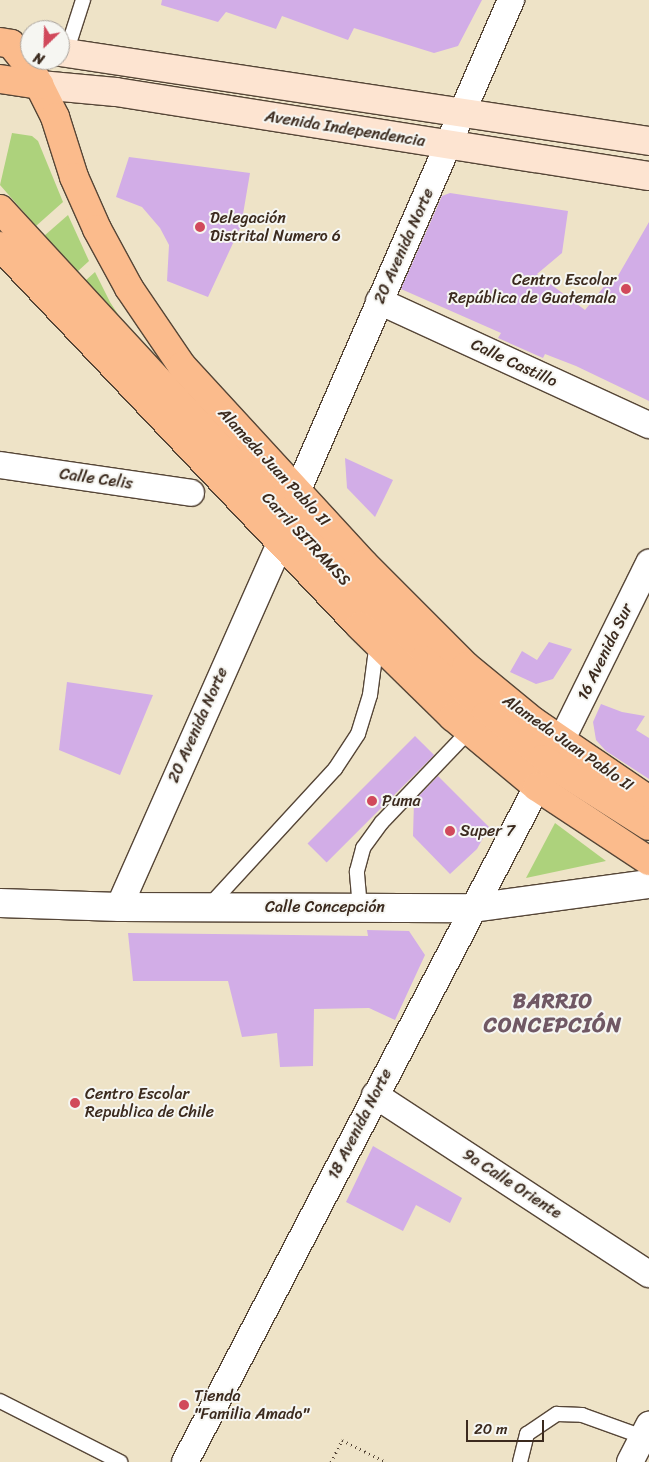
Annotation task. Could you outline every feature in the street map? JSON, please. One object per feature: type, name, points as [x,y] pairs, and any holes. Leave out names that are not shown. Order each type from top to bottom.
[{"type":"main road","name":"Alameda Juan Pablo II","points":[[14,44],[40,85],[55,117],[88,212],[129,288],[182,366],[297,492],[460,660],[504,700],[649,800]]},
{"type":"main road","name":"Avenida Independencia","points":[[70,54],[649,141]]},
{"type":"main road","points":[[0,79],[40,85]]},
{"type":"main road","name":"Avenida Independencia","points":[[40,85],[116,92],[447,146],[649,176]]},
{"type":"main road","name":"Carril SITRAMSS","points":[[0,209],[312,546],[423,660],[485,716],[543,759],[649,826]]},
{"type":"main road","points":[[2,254],[377,642],[470,730],[537,787],[649,861]]},
{"type":"street","name":"20 Avenida Norte","points":[[297,492],[511,0]]},
{"type":"street","name":"Calle Castillo","points":[[379,301],[649,424]]},
{"type":"street","name":"Calle Celis","points":[[0,465],[191,493]]},
{"type":"street","name":"20 Avenida Norte","points":[[119,907],[280,543]]},
{"type":"street","name":"16 Avenida Sur","points":[[561,741],[649,563]]},
{"type":"street","name":"18 Avenida Norte","points":[[185,1462],[537,787]]},
{"type":"street","name":"Calle Concepción","points":[[0,903],[119,907],[473,908],[649,884]]},
{"type":"street","name":"9a Calle Oriente","points":[[375,1095],[649,1274]]},
{"type":"street","points":[[630,1462],[646,1431]]},
{"type":"lane","points":[[70,34],[83,0]]},
{"type":"lane","points":[[208,907],[335,769],[358,734],[370,695],[377,642]]},
{"type":"lane","points":[[360,908],[357,870],[363,848],[382,822],[470,730]]},
{"type":"lane","points":[[0,1401],[120,1462]]},
{"type":"lane","points":[[520,1462],[527,1434],[557,1414],[582,1415],[646,1431]]},
{"type":"path","points":[[331,1462],[342,1440],[386,1462]]},
{"type":"green space","points":[[12,133],[32,136],[38,141],[63,202],[36,226],[0,185]]},
{"type":"green space","points":[[68,215],[89,261],[77,272],[44,236]]},
{"type":"green space","points":[[95,272],[110,302],[121,319],[85,281]]},
{"type":"green space","points":[[555,823],[606,861],[526,878]]},
{"type":"building","points":[[162,0],[482,0],[458,46],[434,53],[354,28],[348,40],[282,16],[276,29],[226,12],[218,22],[161,5]]},
{"type":"building","name":"Delegación Distrital Numero 6","points":[[129,157],[250,173],[241,226],[208,297],[167,281],[169,245],[160,228],[142,207],[116,197]]},
{"type":"building","points":[[450,193],[568,211],[562,253],[537,274],[585,310],[611,278],[615,281],[649,222],[649,401],[576,366],[545,354],[543,358],[498,338],[501,333],[401,289],[442,196]]},
{"type":"building","points":[[345,458],[393,480],[375,517],[347,488]]},
{"type":"building","points":[[549,642],[572,649],[553,679],[536,684],[510,672],[522,651],[537,660]]},
{"type":"building","points":[[67,682],[153,695],[120,775],[59,750]]},
{"type":"building","points":[[601,704],[622,712],[645,716],[636,730],[649,738],[649,779],[606,751],[596,740],[593,722]]},
{"type":"building","name":"Puma","points":[[415,736],[434,755],[327,863],[308,843]]},
{"type":"building","name":"Super 7","points":[[438,776],[489,827],[477,849],[450,874],[413,836],[414,801]]},
{"type":"building","points":[[367,930],[409,931],[425,955],[395,1020],[369,1008],[314,1009],[313,1066],[280,1067],[277,1033],[242,1037],[228,981],[133,981],[128,933],[368,936]]},
{"type":"building","points":[[373,1146],[462,1198],[450,1223],[416,1205],[403,1231],[346,1202]]},
{"type":"place","name":"Delegación Distrital Numero 6","points":[[200,227]]},
{"type":"place","name":"Centro Escolar República de Guatemala","points":[[626,289]]},
{"type":"place","name":"Puma","points":[[372,801]]},
{"type":"place","name":"Super 7","points":[[450,831]]},
{"type":"place","name":"Centro Escolar Republica de Chile","points":[[75,1103]]},
{"type":"place","name":"Tienda \"Familia Amado\"","points":[[184,1405]]},
{"type":"district","name":"BARRIO CONCEPCIÓN","points":[[553,1013]]}]
